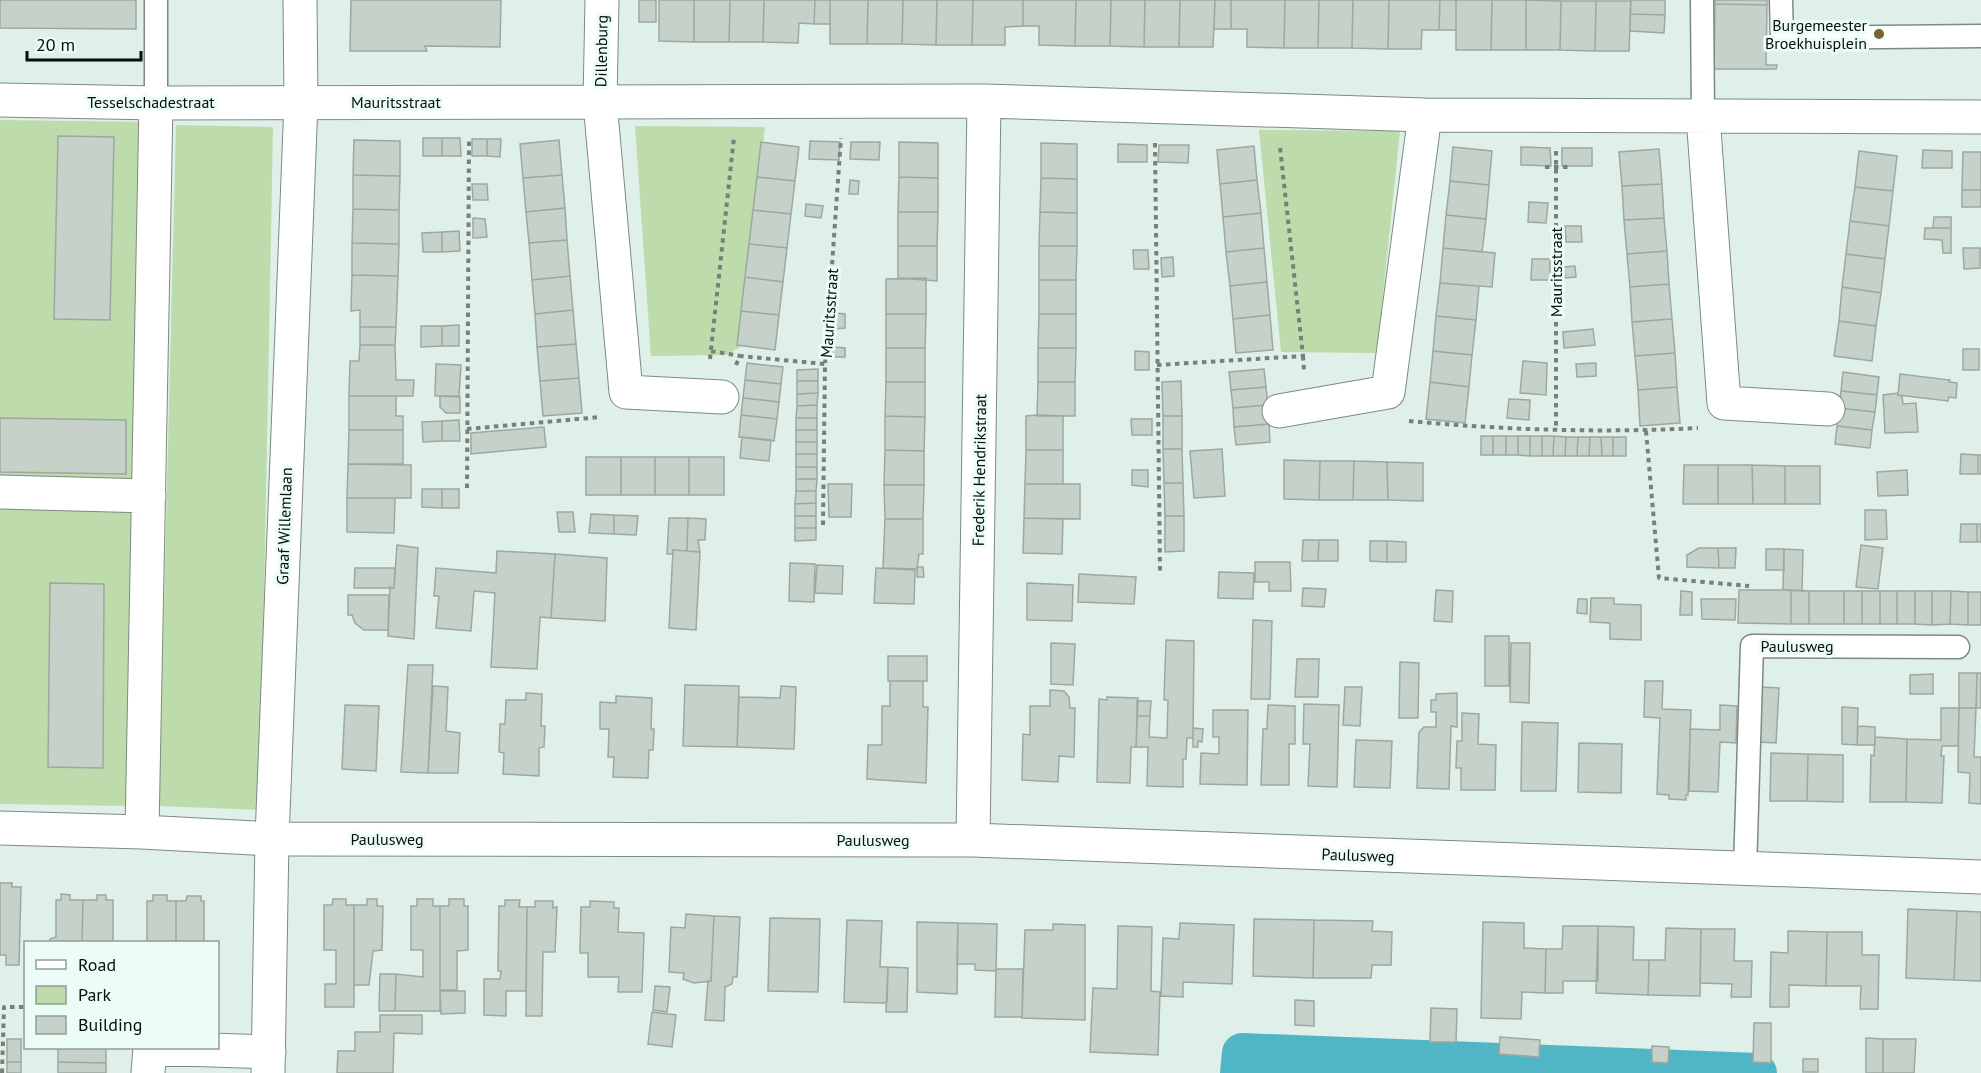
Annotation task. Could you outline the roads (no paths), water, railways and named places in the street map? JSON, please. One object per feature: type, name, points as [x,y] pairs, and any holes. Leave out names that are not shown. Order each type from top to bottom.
[{"type":"street","name":"Graaf Willemlaan","points":[[158,1049],[268,1063],[272,839],[301,102],[300,0]]},
{"type":"street","name":"Dillenburg","points":[[600,102],[602,0]]},
{"type":"street","name":"Tesselschadestraat","points":[[0,100],[156,103],[301,102]]},
{"type":"street","name":"Mauritsstraat","points":[[301,102],[984,101],[1425,115],[1981,117]]},
{"type":"street","name":"Frederik Hendrikstraat","points":[[973,840],[984,101]]},
{"type":"street","points":[[600,102],[626,392],[714,396]]},
{"type":"street","points":[[142,832],[156,103]]},
{"type":"street","points":[[1279,411],[1388,392],[1425,115]]},
{"type":"street","points":[[1703,116],[1724,403],[1828,409]]},
{"type":"street","points":[[0,492],[149,496]]},
{"type":"street","name":"Paulusweg","points":[[0,828],[272,839],[973,840],[1981,878]]},
{"type":"street","name":"Graaf Willemlaan","points":[[148,1073],[150,1049]]},
{"type":"lane","points":[[156,0],[156,103]]},
{"type":"lane","points":[[1702,0],[1703,116]]},
{"type":"lane","points":[[1781,0],[1782,38],[1981,36]]},
{"type":"lane","name":"Paulusweg","points":[[1745,870],[1752,646],[1958,647]]},
{"type":"waterway","points":[[1240,1073],[1242,1053],[1757,1073]]},
{"type":"place","name":"Burgemeester Broekhuisplein","points":[[1879,34]]}]
